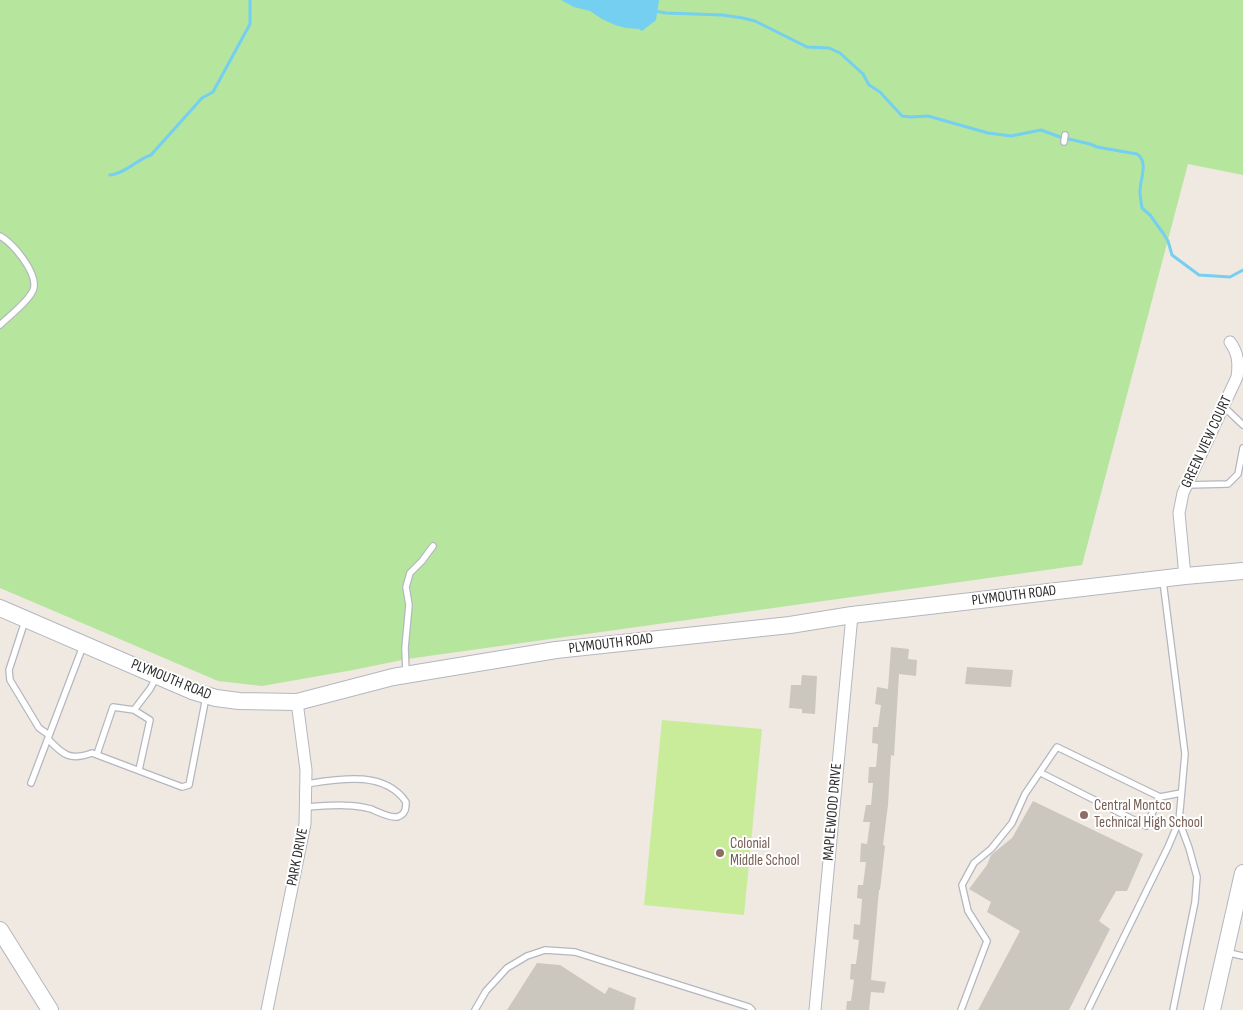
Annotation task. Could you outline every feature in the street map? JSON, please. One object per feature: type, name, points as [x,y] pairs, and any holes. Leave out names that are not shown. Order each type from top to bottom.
[{"type":"street","name":"GREEN VIEW COURT","points":[[1185,576],[1179,513],[1183,493],[1237,376],[1239,365],[1236,351],[1230,342]]},
{"type":"street","name":"PLYMOUTH ROAD","points":[[0,608],[192,692],[216,698],[266,703],[297,702],[406,675],[556,650],[790,625],[852,615],[1185,576],[1243,572]]},
{"type":"street","name":"MAPLEWOOD DRIVE","points":[[815,1010],[852,615]]},
{"type":"street","name":"PARK DRIVE","points":[[267,1010],[305,824],[306,770],[297,702]]},
{"type":"street","points":[[1212,1010],[1243,873]]},
{"type":"street","points":[[0,930],[50,1010]]},
{"type":"lane","points":[[0,236],[9,241],[18,251],[31,275],[34,287],[30,296],[0,325]]},
{"type":"lane","points":[[1223,406],[1243,425]]},
{"type":"lane","points":[[1186,486],[1228,484],[1238,474],[1243,448]]},
{"type":"lane","points":[[406,675],[405,648],[409,605],[406,587],[410,573],[433,546]]},
{"type":"lane","points":[[1088,1010],[1179,821],[1185,754],[1162,579]]},
{"type":"lane","points":[[26,619],[10,670],[10,680],[39,728],[59,752],[70,756],[82,756],[92,752],[182,787],[189,785],[206,696]]},
{"type":"lane","points":[[30,783],[84,644]]},
{"type":"lane","points":[[134,710],[150,690],[156,676]]},
{"type":"lane","points":[[97,754],[113,707],[134,710],[150,720],[138,770]]},
{"type":"lane","points":[[961,1010],[987,941],[968,911],[962,885],[974,863],[991,849],[1012,823],[1025,794],[1057,747],[1160,797],[1182,793]]},
{"type":"lane","points":[[1041,773],[1146,826],[1160,797]]},
{"type":"lane","points":[[305,807],[354,806],[367,808],[393,817],[401,815],[406,808],[406,802],[394,789],[374,781],[357,778],[306,784]]},
{"type":"lane","points":[[1173,1010],[1195,902],[1197,877],[1179,821]]},
{"type":"lane","points":[[475,1010],[486,991],[507,968],[527,956],[545,950],[575,952],[748,1007],[752,1010]]},
{"type":"lane","points":[[1226,952],[1243,956]]},
{"type":"green space","points":[[0,0],[1243,0],[1243,175],[1188,164],[1082,565],[407,659],[262,686],[218,681],[0,588]]},
{"type":"green space","points":[[662,720],[762,729],[744,915],[644,905]]},
{"type":"water","points":[[561,0],[659,0],[656,20],[642,31],[615,25],[590,11],[574,7]]},
{"type":"building","points":[[891,647],[909,649],[908,659],[917,660],[916,676],[899,674],[894,756],[891,755],[883,845],[885,846],[871,980],[886,982],[884,993],[871,992],[869,1010],[846,1010],[847,1001],[851,1001],[854,980],[850,979],[851,964],[856,964],[859,940],[853,939],[854,924],[860,925],[862,899],[857,898],[858,885],[863,885],[866,862],[860,862],[861,843],[867,844],[870,822],[863,822],[866,805],[871,805],[873,783],[868,783],[869,767],[876,767],[878,744],[872,743],[873,727],[878,727],[881,705],[875,704],[877,687],[888,689]]},
{"type":"building","points":[[967,667],[1013,670],[1011,687],[965,684]]},
{"type":"building","points":[[802,675],[817,676],[815,714],[802,713],[802,709],[789,708],[791,685],[801,685]]},
{"type":"building","points":[[1033,801],[1143,854],[1127,891],[1116,891],[1099,921],[1110,929],[1069,1010],[978,1010],[1020,931],[987,912],[991,902],[969,889],[987,865],[991,855],[1012,838]]},
{"type":"building","points":[[537,963],[560,965],[605,994],[609,987],[636,998],[634,1010],[507,1010]]},
{"type":"waterway","points":[[110,175],[121,172],[151,155],[202,98],[213,92],[250,24],[250,0]]},
{"type":"waterway","points":[[655,11],[743,18],[755,21],[807,47],[829,48],[840,53],[863,74],[869,85],[880,92],[902,116],[928,116],[988,133],[1011,136],[1041,130],[1097,147],[1137,154],[1143,161],[1140,191],[1142,208],[1150,215],[1163,233],[1168,241],[1172,255],[1199,275],[1230,277],[1243,270]]},
{"type":"place","name":"Central Montco Technical High School","points":[[1084,815]]},
{"type":"place","name":"Colonial Middle School","points":[[720,853]]}]
